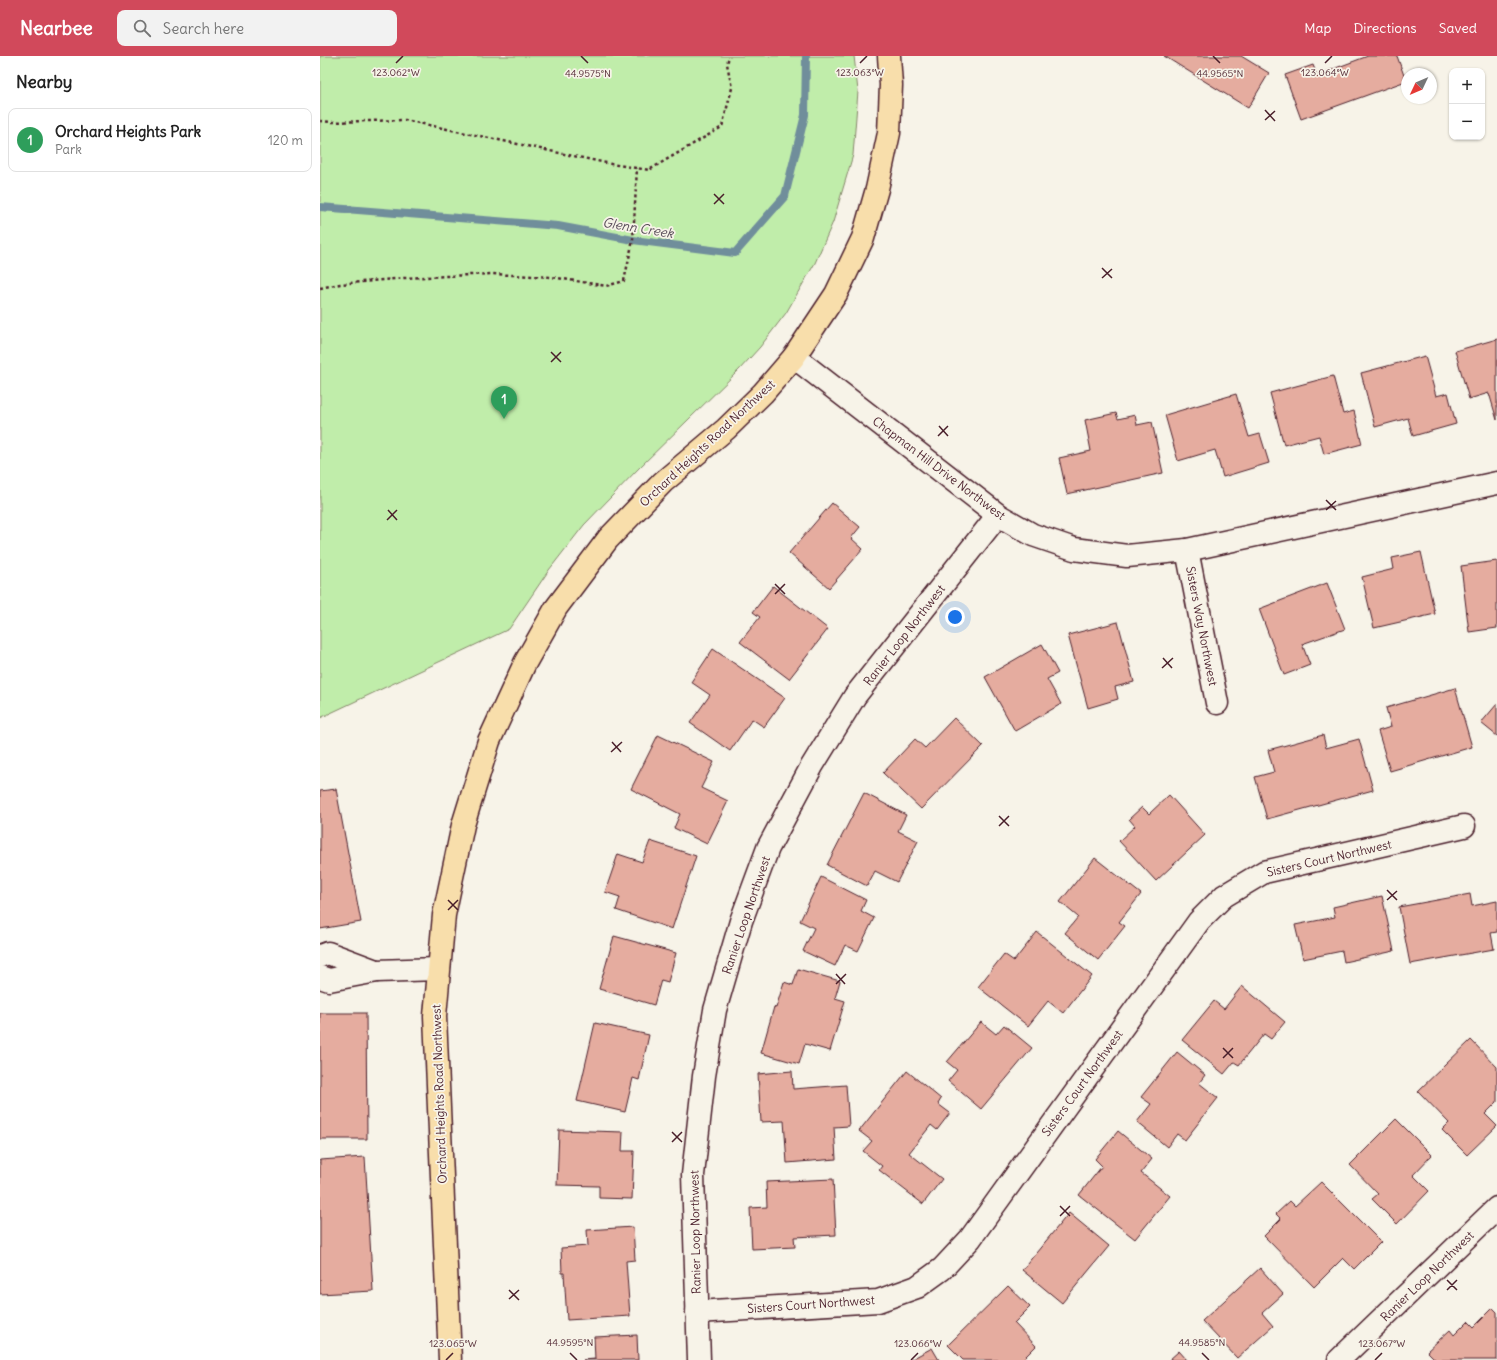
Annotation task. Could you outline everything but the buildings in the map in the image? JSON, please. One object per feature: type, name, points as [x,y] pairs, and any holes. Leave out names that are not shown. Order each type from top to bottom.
[{"type":"main road","name":"Orchard Heights Road Northwest","points":[[450,1360],[434,1016],[444,915],[463,826],[489,741],[525,663],[556,608],[608,539],[663,482],[726,428],[763,393],[794,357],[836,294],[863,238],[878,189],[889,133],[891,85],[889,56]]},
{"type":"street","name":"Chapman Hill Drive Northwest","points":[[794,357],[998,516],[1032,535],[1074,549],[1127,556],[1188,550],[1497,483]]},
{"type":"street","name":"Ranier Loop Northwest","points":[[699,1360],[693,1175],[704,1076],[715,1010],[741,921],[768,848],[812,766],[855,696],[998,516]]},
{"type":"street","name":"Sisters Way Northwest","points":[[1188,550],[1217,703]]},
{"type":"street","name":"Sisters Court Northwest","points":[[697,1312],[878,1301],[917,1287],[942,1268],[970,1239],[1199,921],[1224,896],[1264,872],[1464,826]]},
{"type":"street","points":[[320,956],[328,953],[377,971]]},
{"type":"street","points":[[320,977],[329,980],[377,971],[438,969]]},
{"type":"street","name":"Ranier Loop Northwest","points":[[1339,1360],[1497,1208]]},
{"type":"path","points":[[320,121],[405,120],[611,164],[649,170],[722,127],[732,88],[727,64],[729,56]]},
{"type":"path","points":[[320,288],[340,284],[404,278],[492,274],[552,277],[606,286],[624,281],[633,240],[637,168]]},
{"type":"green space","points":[[320,56],[854,56],[858,91],[853,155],[833,222],[815,263],[786,313],[760,347],[739,370],[639,468],[584,525],[549,570],[509,629],[320,718]]},
{"type":"waterway","name":"Glenn Creek","points":[[320,207],[558,226],[633,240],[735,253],[785,196],[805,115],[806,56]]},
{"type":"place","name":"Orchard Heights Park","points":[[504,419]]}]
